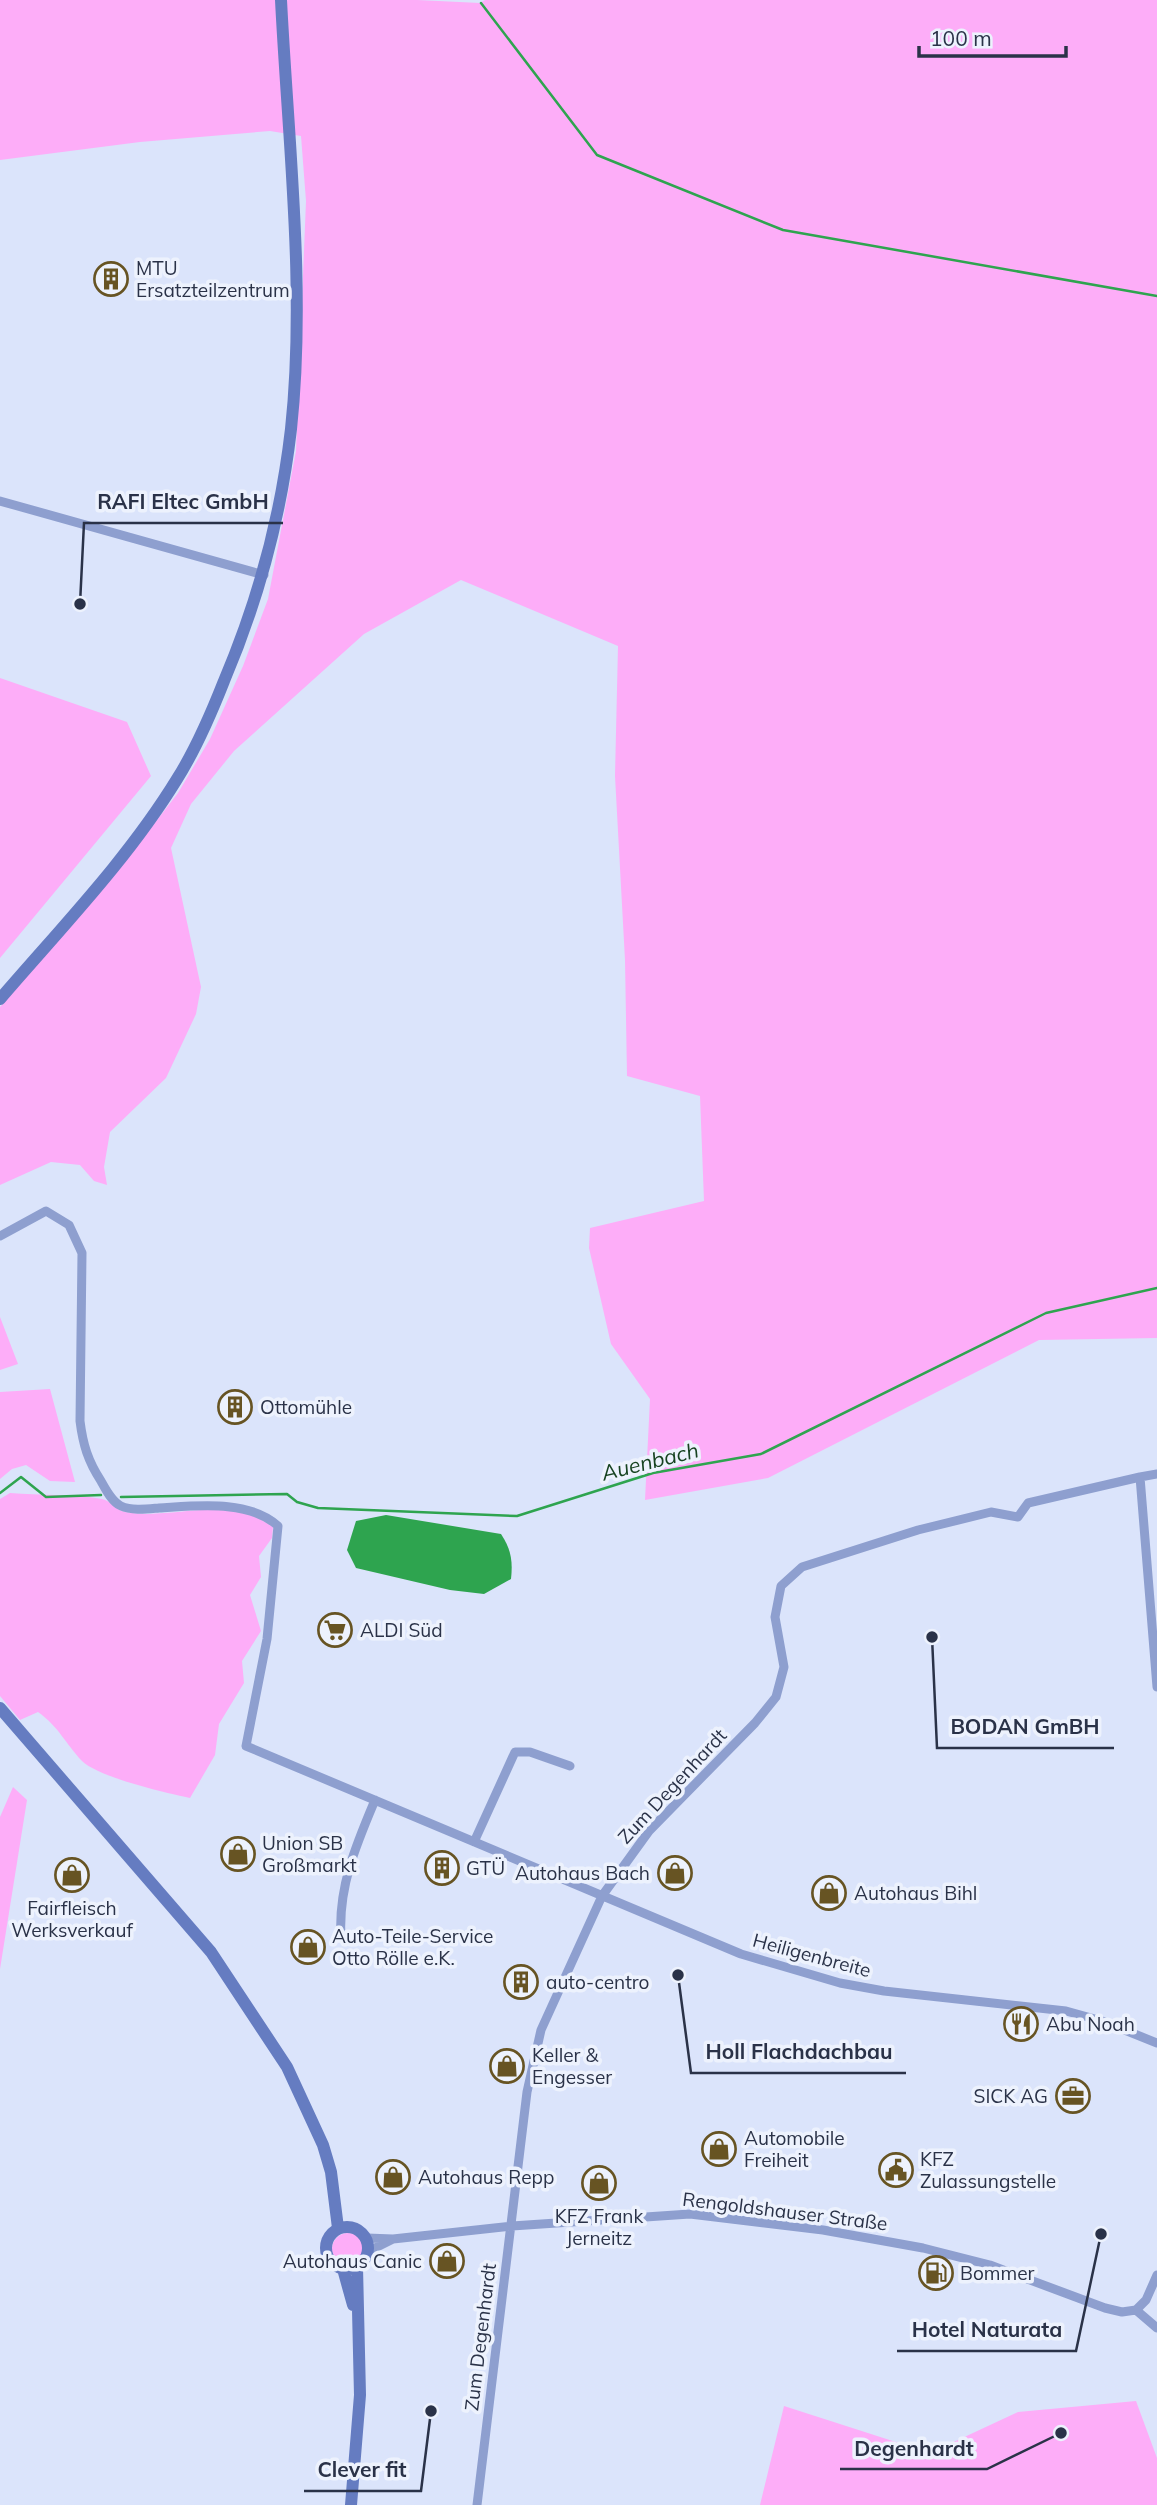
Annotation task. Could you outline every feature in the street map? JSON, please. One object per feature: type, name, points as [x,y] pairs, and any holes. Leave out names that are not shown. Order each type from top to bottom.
[{"type":"main road","points":[[0,999],[110,870],[179,777],[238,649],[264,575],[282,489],[294,378],[295,278],[281,0]]},
{"type":"main road","points":[[0,1708],[211,1952],[287,2067],[323,2145],[343,2227]]},
{"type":"main road","points":[[350,2268],[332,2262],[326,2250],[328,2237],[343,2227],[360,2231],[368,2245],[350,2268],[358,2326],[360,2395],[351,2505]]},
{"type":"street","points":[[0,500],[264,575]]},
{"type":"street","name":"Heiligenbreite","points":[[0,1236],[47,1211],[69,1225],[82,1253],[80,1421],[83,1448],[114,1501],[123,1507],[139,1509],[241,1509],[261,1514],[278,1526],[267,1639],[246,1746],[741,1954],[840,1983],[884,1991],[1066,2011],[1102,2021],[1157,2043]]},
{"type":"street","points":[[1157,1474],[1140,1477],[1157,1687]]},
{"type":"street","name":"Zum Degenhardt","points":[[477,2505],[527,2092],[541,2030],[602,1896],[649,1831],[755,1723],[776,1697],[784,1667],[775,1617],[781,1586],[802,1567],[918,1530],[991,1512],[1018,1517],[1028,1503],[1140,1477]]},
{"type":"street","points":[[474,1842],[515,1752],[530,1752],[570,1766]]},
{"type":"street","points":[[341,1937],[340,1917],[350,1860],[375,1800]]},
{"type":"street","name":"Rengoldshauser Straße","points":[[368,2245],[393,2239],[512,2226],[690,2214],[823,2230],[980,2263],[1104,2308],[1122,2312],[1136,2310]]},
{"type":"street","points":[[1157,2274],[1146,2300],[1136,2310],[1157,2328]]},
{"type":"shaded area","points":[[0,0],[417,0],[480,3],[485,0],[1157,0],[1157,1338],[1039,1340],[768,1478],[645,1500],[650,1399],[611,1344],[589,1248],[590,1228],[704,1201],[700,1096],[627,1076],[625,960],[615,776],[618,646],[461,580],[364,634],[234,751],[191,804],[171,848],[201,987],[196,1014],[166,1078],[110,1132],[104,1167],[107,1185],[94,1181],[80,1165],[51,1162],[0,1185],[0,1007],[122,865],[178,793],[210,739],[243,666],[268,599],[296,451],[306,201],[301,136],[270,131],[140,142],[0,160]]},
{"type":"shaded area","points":[[0,678],[127,722],[151,776],[0,958]]},
{"type":"shaded area","points":[[0,1317],[18,1364],[0,1370]]},
{"type":"shaded area","points":[[50,1389],[75,1482],[50,1481],[26,1465],[12,1469],[0,1479],[0,1392]]},
{"type":"shaded area","points":[[10,1493],[91,1497],[105,1500],[125,1512],[144,1514],[200,1510],[237,1512],[255,1517],[273,1527],[272,1538],[259,1556],[261,1577],[250,1595],[261,1631],[242,1661],[244,1683],[219,1724],[215,1755],[190,1798],[133,1784],[90,1767],[82,1761],[57,1729],[38,1712],[20,1720],[0,1696],[0,1499]]},
{"type":"shaded area","points":[[386,1515],[501,1534],[510,1555],[511,1579],[484,1594],[450,1590],[356,1568],[347,1550],[356,1521]]},
{"type":"shaded area","points":[[13,1787],[27,1800],[0,1969],[0,1817]]},
{"type":"shaded area","points":[[348,2233],[359,2238],[364,2249],[359,2260],[348,2265],[337,2260],[332,2249],[337,2238]]},
{"type":"shaded area","points":[[1136,2401],[1157,2458],[1157,2505],[760,2505],[784,2406],[930,2453],[1018,2412]]},
{"type":"waterway","points":[[481,3],[597,155],[783,230],[1157,296]]},
{"type":"waterway","name":"Auenbach","points":[[121,1497],[287,1494],[297,1502],[318,1508],[517,1516],[653,1473],[761,1454],[1046,1313],[1157,1288]]},
{"type":"waterway","name":"Auenbach","points":[[0,1493],[21,1477],[46,1497],[101,1495]]},
{"type":"place","name":"MTU Ersatzteilzentrum","points":[[111,279]]},
{"type":"place","name":"RAFI Eltec GmbH","points":[[80,604]]},
{"type":"place","name":"Ottomühle","points":[[235,1407]]},
{"type":"place","name":"ALDI Süd","points":[[335,1630]]},
{"type":"place","name":"BODAN GmBH","points":[[932,1637]]},
{"type":"place","name":"Union SB Großmarkt","points":[[238,1854]]},
{"type":"place","name":"GTÜ","points":[[442,1868]]},
{"type":"place","name":"Autohaus Bach","points":[[675,1873]]},
{"type":"place","name":"Fairfleisch Werksverkauf","points":[[72,1875]]},
{"type":"place","name":"Autohaus Bihl","points":[[829,1893]]},
{"type":"place","name":"Auto-Teile-Service Otto Rölle e.K.","points":[[308,1947]]},
{"type":"place","name":"Holl Flachdachbau","points":[[678,1975]]},
{"type":"place","name":"auto-centro","points":[[521,1982]]},
{"type":"place","name":"Abu Noah","points":[[1021,2024]]},
{"type":"place","name":"Keller & Engesser","points":[[507,2066]]},
{"type":"place","name":"SICK AG","points":[[1073,2096]]},
{"type":"place","name":"Automobile Freiheit","points":[[719,2149]]},
{"type":"place","name":"KFZ Zulassungstelle","points":[[896,2170]]},
{"type":"place","name":"Autohaus Repp","points":[[393,2177]]},
{"type":"place","name":"KFZ Frank Jerneitz","points":[[599,2183]]},
{"type":"place","name":"Hotel Naturata","points":[[1101,2234]]},
{"type":"place","name":"Autohaus Canic","points":[[447,2261]]},
{"type":"place","name":"Bommer","points":[[936,2273]]},
{"type":"place","name":"Clever fit","points":[[431,2411]]},
{"type":"place","name":"Degenhardt","points":[[1061,2433]]}]
